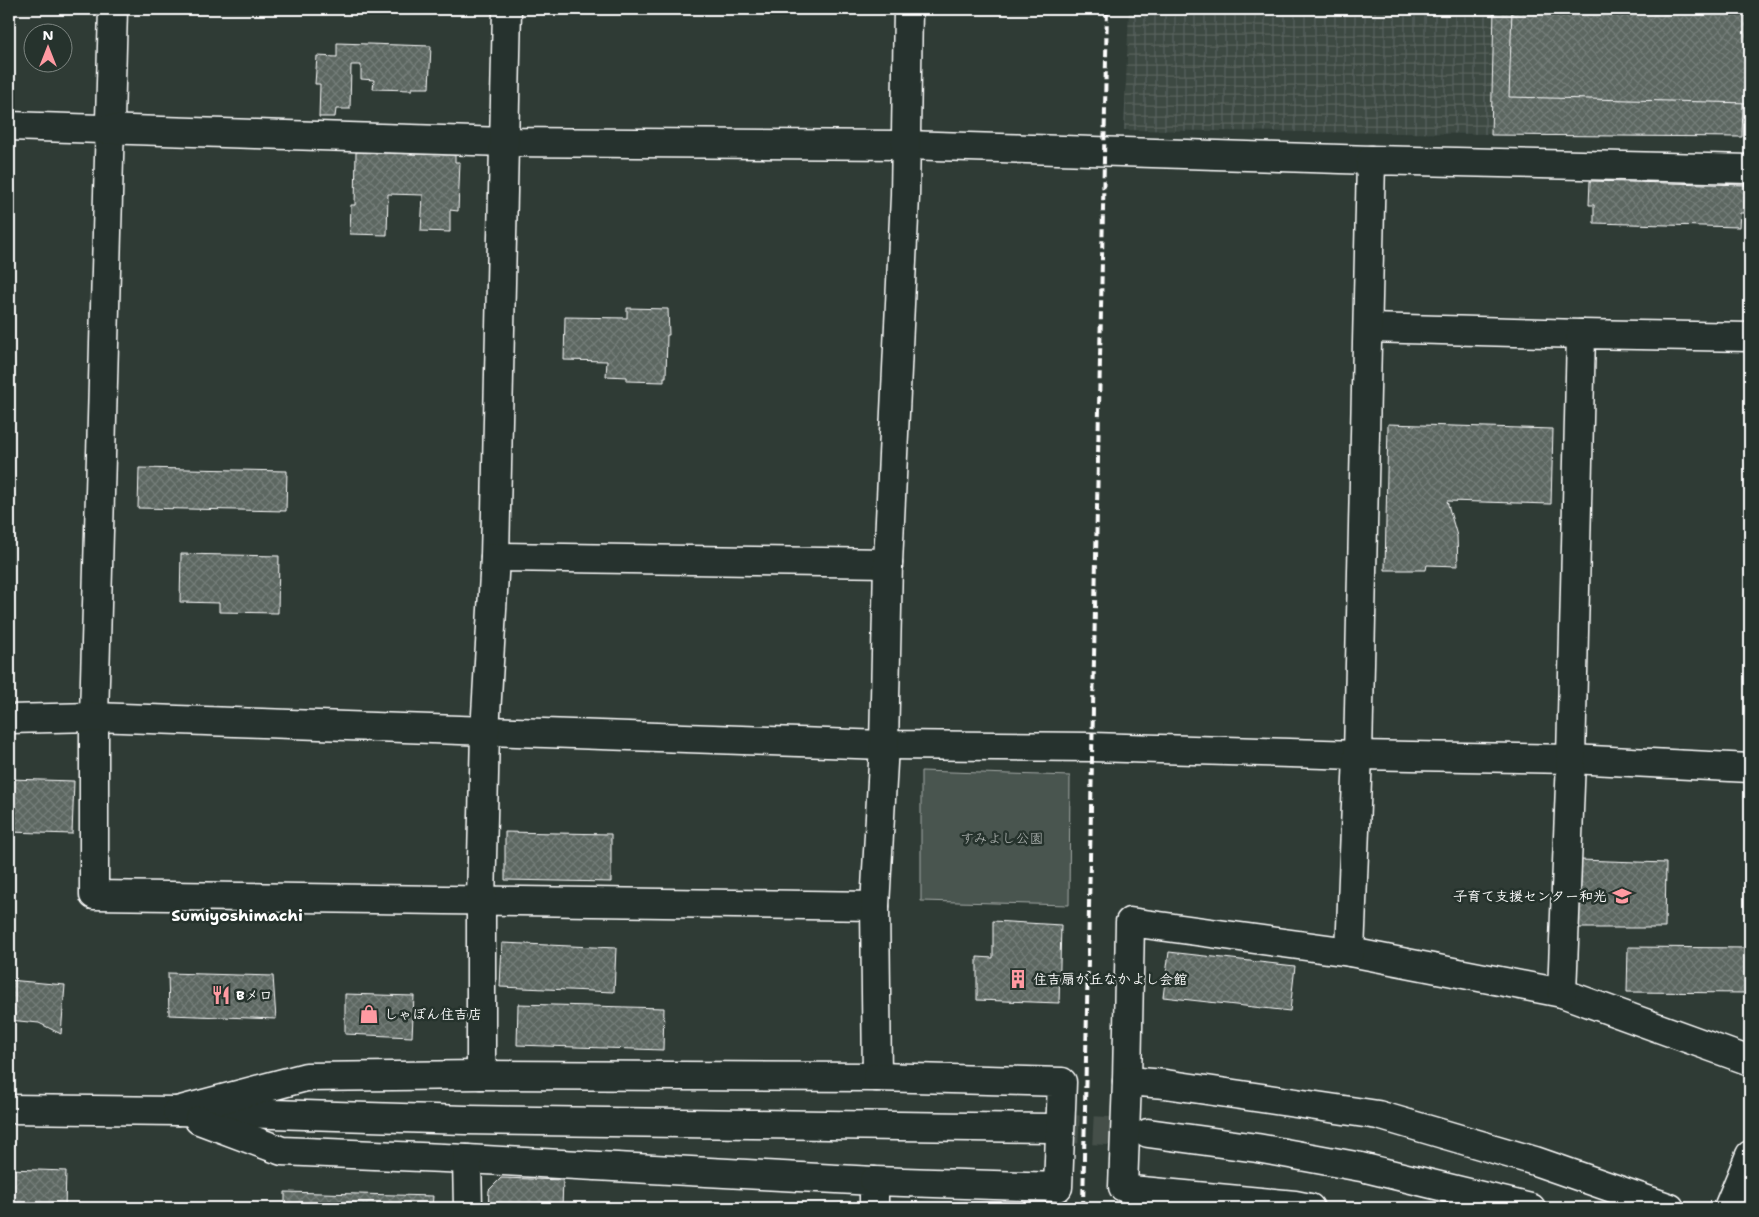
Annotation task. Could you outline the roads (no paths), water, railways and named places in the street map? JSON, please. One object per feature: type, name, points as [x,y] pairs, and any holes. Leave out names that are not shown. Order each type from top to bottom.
[{"type":"street","points":[[113,9],[94,718],[94,895],[876,906]]},
{"type":"street","points":[[480,1075],[484,732],[495,557],[507,9]]},
{"type":"street","points":[[878,1077],[876,906],[884,745],[888,563],[905,196],[908,9]]},
{"type":"street","points":[[9,126],[505,142],[905,145],[1371,160],[1750,169]]},
{"type":"street","points":[[1350,952],[1358,755],[1369,328],[1371,160]]},
{"type":"street","points":[[1369,328],[1750,337]]},
{"type":"street","points":[[1562,993],[1572,759],[1581,334]]},
{"type":"street","points":[[495,557],[888,563]]},
{"type":"street","points":[[9,719],[94,718],[884,745],[1092,747],[1572,759],[1750,768]]},
{"type":"street","points":[[1310,1208],[1131,1190],[1123,1187],[1130,922],[1350,952],[1562,993],[1750,1061]]},
{"type":"street","points":[[480,1075],[878,1077],[1062,1082],[1058,1187],[874,1181],[282,1151],[177,1112],[306,1077],[480,1075]]},
{"type":"street","points":[[1127,1081],[1165,1084],[1378,1116],[1535,1161],[1670,1208]]},
{"type":"street","points":[[9,1109],[466,1120],[1051,1128]]},
{"type":"street","points":[[1148,1133],[1258,1148],[1361,1167],[1531,1208]]},
{"type":"street","points":[[1728,1208],[1750,1155]]},
{"type":"street","points":[[467,1159],[468,1208]]},
{"type":"street","points":[[874,1181],[874,1208]]},
{"type":"tunnel","points":[[1051,1128],[1148,1133]]},
{"type":"railway","points":[[1083,1208],[1107,9]]},
{"type":"place","name":"子育て支援センター和光","points":[[1622,896]]},
{"type":"place","name":"住吉扇が丘なかよし会館","points":[[1018,979]]},
{"type":"place","name":"Bメロ","points":[[221,995]]},
{"type":"place","name":"しゃぼん住吉店","points":[[369,1014]]},
{"type":"district","name":"Sumiyoshimachi","points":[[237,915]]},
{"type":"park label","name":"すみよし公園","points":[[1002,838]]}]
